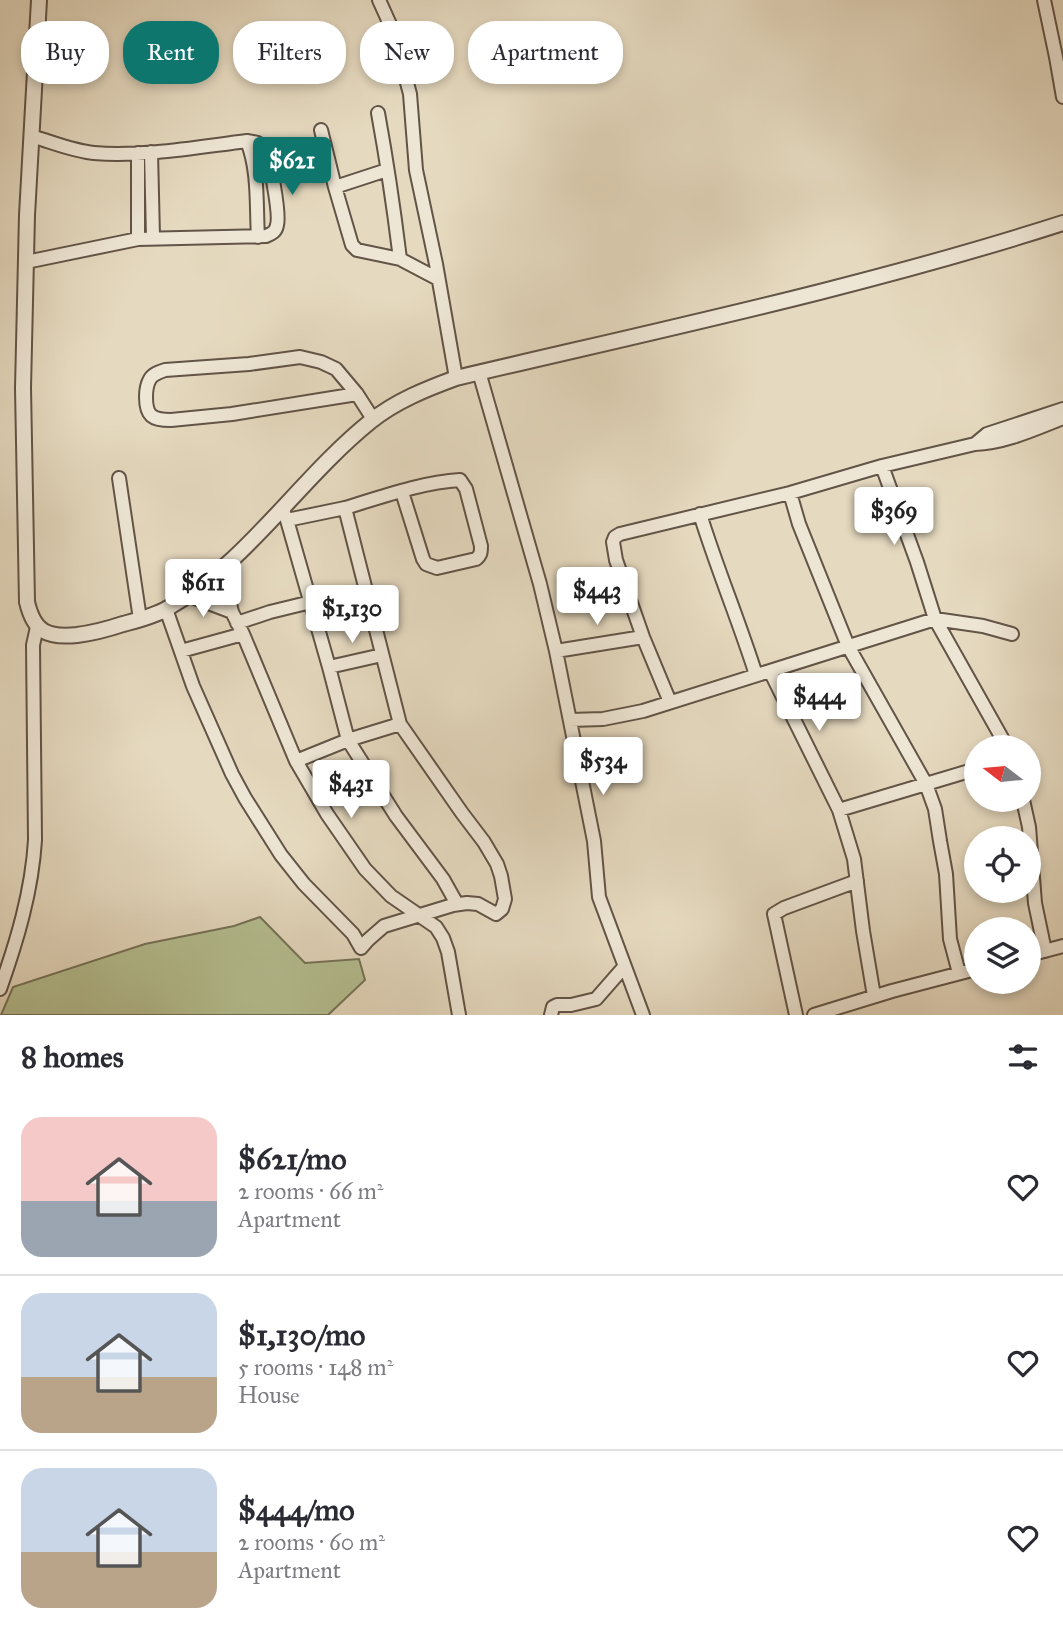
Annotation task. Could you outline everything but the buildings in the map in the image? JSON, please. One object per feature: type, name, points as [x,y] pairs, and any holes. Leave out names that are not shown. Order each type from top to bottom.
[{"type":"street","points":[[38,0],[23,388],[27,602],[30,616],[37,627],[54,635],[94,633],[166,609],[285,515],[321,468],[373,419],[417,393],[456,378],[733,313],[994,245],[1063,223]]},
{"type":"street","points":[[379,0],[393,31],[410,94],[416,170],[456,378]]},
{"type":"street","points":[[1044,0],[1061,67],[1063,97]]},
{"type":"street","points":[[378,113],[400,259]]},
{"type":"street","points":[[321,130],[352,245],[357,250],[400,259],[438,279]]},
{"type":"street","points":[[26,262],[153,237],[266,236],[274,232],[278,223],[266,151],[257,142],[144,152],[95,153],[75,150],[31,136]]},
{"type":"street","points":[[247,141],[255,180],[258,237]]},
{"type":"street","points":[[144,152],[153,237]]},
{"type":"street","points":[[138,239],[144,152]]},
{"type":"street","points":[[335,187],[387,170]]},
{"type":"street","points":[[358,394],[232,414],[162,420],[149,414],[146,407],[146,391],[150,379],[165,370],[248,365],[300,357],[336,369],[358,394],[373,419]]},
{"type":"street","points":[[479,372],[540,584],[556,651],[594,841],[599,897],[643,1015]]},
{"type":"street","points":[[975,444],[987,434],[1063,409]]},
{"type":"street","points":[[670,702],[643,637],[616,560],[613,542],[615,537],[790,493],[882,466],[1003,440],[1063,418]]},
{"type":"street","points":[[882,466],[917,562],[934,619],[1000,735]]},
{"type":"street","points":[[119,478],[140,619]]},
{"type":"street","points":[[285,515],[345,508],[402,492],[458,479],[462,480],[469,499],[481,547],[479,556],[437,568],[426,564],[422,559],[402,492]]},
{"type":"street","points":[[790,493],[799,524],[848,646],[926,784],[934,809],[946,874],[950,939],[959,973]]},
{"type":"street","points":[[166,609],[192,686],[245,797],[288,864],[353,934],[361,948],[384,926],[457,904],[478,904],[492,913],[499,913],[505,899],[498,864],[400,724],[345,508]]},
{"type":"street","points":[[700,514],[756,675]]},
{"type":"street","points":[[285,515],[348,740],[396,816],[443,879],[457,904]]},
{"type":"street","points":[[221,568],[237,623],[296,761],[327,814],[365,869],[391,896],[436,927],[448,952],[459,1015]]},
{"type":"street","points":[[187,595],[237,623]]},
{"type":"street","points":[[181,652],[237,623],[270,612],[368,600]]},
{"type":"street","points":[[570,720],[622,716],[934,619],[983,626],[1012,634]]},
{"type":"street","points":[[0,989],[11,958],[33,865],[33,645],[37,627]]},
{"type":"street","points":[[556,651],[643,637]]},
{"type":"street","points":[[329,667],[382,655]]},
{"type":"street","points":[[770,671],[839,810],[854,859],[874,996]]},
{"type":"street","points":[[296,761],[348,740],[400,724]]},
{"type":"street","points":[[839,810],[964,773]]},
{"type":"street","points":[[1026,812],[1035,903],[1045,951]]},
{"type":"street","points":[[796,1015],[774,914],[783,908],[857,881]]},
{"type":"street","points":[[1041,952],[1063,946]]},
{"type":"street","points":[[551,1015],[556,1005],[571,1005],[596,999],[624,967]]},
{"type":"street","points":[[814,1015],[964,972]]},
{"type":"green space","points":[[260,917],[305,963],[359,959],[365,980],[328,1015],[1,1015],[13,987],[145,944],[234,926]]}]
